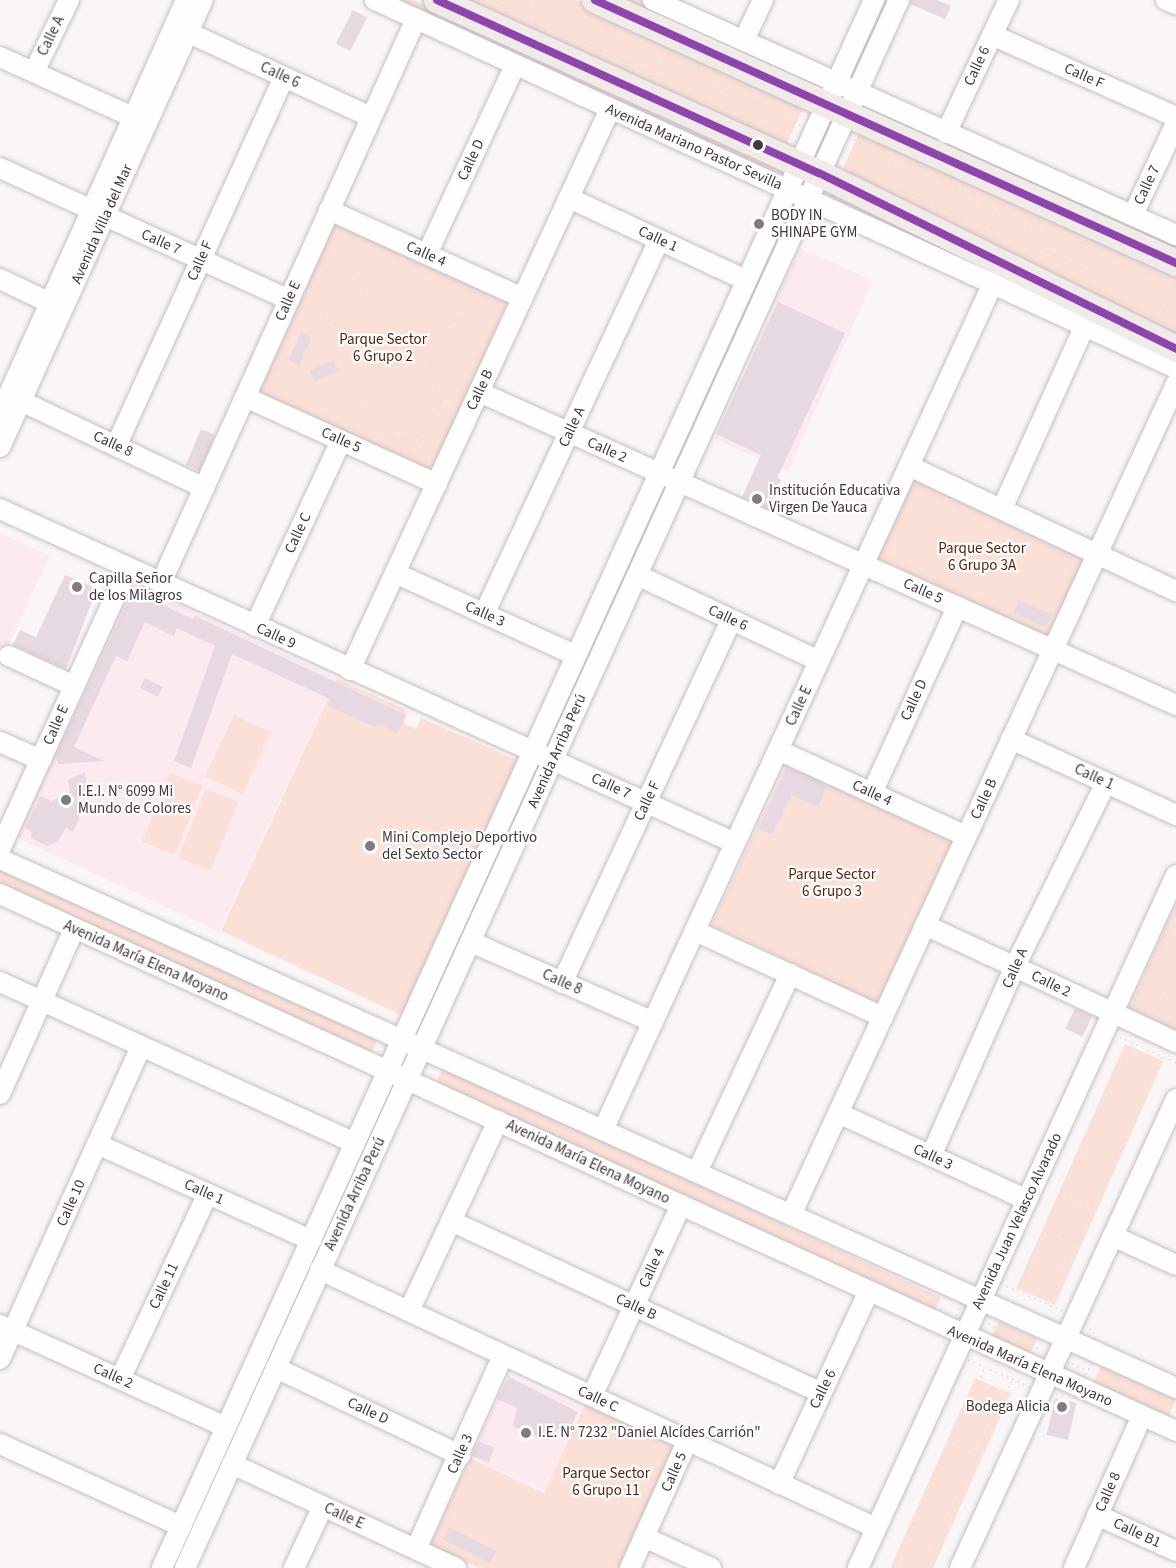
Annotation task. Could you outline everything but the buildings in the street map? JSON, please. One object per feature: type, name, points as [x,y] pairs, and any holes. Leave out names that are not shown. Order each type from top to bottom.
[{"type":"main road","name":"Avenida Mariano Pastor Sevilla","points":[[437,0],[809,169],[1176,349]]},
{"type":"main road","points":[[595,0],[840,120],[1176,263]]},
{"type":"street","name":"Calle A","points":[[34,72],[69,0]]},
{"type":"street","name":"Avenida Villa del Mar","points":[[0,447],[98,214],[133,117],[186,0]]},
{"type":"street","name":"Avenida Villa del Mar","points":[[0,414],[50,303],[98,214],[204,0]]},
{"type":"street","name":"Avenida Mariano Pastor Sevilla","points":[[375,0],[610,110],[994,281],[1176,368]]},
{"type":"street","points":[[653,0],[746,38],[946,133],[1176,235]]},
{"type":"street","points":[[746,38],[763,0]]},
{"type":"street","name":"Avenida Arriba Perú","points":[[840,120],[837,81],[874,0]]},
{"type":"street","name":"Avenida Arriba Perú","points":[[185,1568],[637,575],[669,477],[746,280],[787,190],[809,169],[840,120],[857,91],[899,0]]},
{"type":"street","name":"Calle 6","points":[[946,133],[1009,0]]},
{"type":"street","points":[[1166,0],[1176,4]]},
{"type":"street","name":"Calle E","points":[[161,583],[245,397],[296,306],[333,218],[371,117],[416,19]]},
{"type":"street","name":"Calle 6","points":[[189,33],[371,117]]},
{"type":"street","name":"Calle F","points":[[992,35],[1176,117]]},
{"type":"street","points":[[0,57],[133,117]]},
{"type":"street","name":"Calle D","points":[[427,254],[515,65]]},
{"type":"street","name":"Calle F","points":[[116,446],[284,77]]},
{"type":"street","name":"Calle B","points":[[350,670],[395,573],[434,476],[472,394],[523,298],[610,110]]},
{"type":"street","name":"Calle 7","points":[[1133,215],[1176,123]]},
{"type":"street","points":[[0,168],[98,214]]},
{"type":"street","name":"Avenida Arriba Perú","points":[[162,1568],[575,655],[669,477],[807,199],[809,169]]},
{"type":"street","name":"Calle 1","points":[[569,198],[746,280]]},
{"type":"street","name":"Calle 7","points":[[98,214],[296,306]]},
{"type":"street","name":"Calle 4","points":[[333,218],[427,254],[523,298]]},
{"type":"street","name":"Calle A","points":[[484,614],[658,240]]},
{"type":"street","points":[[0,279],[50,303]]},
{"type":"street","name":"Calle E","points":[[603,1130],[994,281]]},
{"type":"street","points":[[1002,509],[1085,325]]},
{"type":"street","name":"Calle B","points":[[791,1215],[1176,384]]},
{"type":"street","name":"Calle 2","points":[[472,394],[669,477]]},
{"type":"street","name":"Calle 5","points":[[245,397],[345,433],[434,476]]},
{"type":"street","name":"Calle 8","points":[[21,401],[204,488]]},
{"type":"street","name":"Calle C","points":[[255,626],[345,433]]},
{"type":"street","points":[[909,466],[1176,591]]},
{"type":"street","name":"Calle 5","points":[[669,477],[1176,705]]},
{"type":"street","name":"Calle 9","points":[[0,509],[530,753],[553,760]]},
{"type":"street","name":"Calle E","points":[[0,849],[128,568]]},
{"type":"street","name":"Calle 3","points":[[395,573],[575,655]]},
{"type":"street","name":"Calle 6","points":[[637,575],[819,661]]},
{"type":"street","name":"Calle D","points":[[872,793],[957,607]]},
{"type":"street","name":"Calle F","points":[[562,983],[731,620]]},
{"type":"street","points":[[9,657],[74,686]]},
{"type":"street","name":"Calle 1","points":[[1011,739],[1176,815]]},
{"type":"street","points":[[0,742],[41,760]]},
{"type":"street","name":"Calle 4","points":[[778,750],[966,836]]},
{"type":"street","name":"Calle 7","points":[[553,760],[735,843]]},
{"type":"street","name":"Calle A","points":[[931,1156],[1015,966],[1106,783]]},
{"type":"street","points":[[0,859],[791,1215],[970,1309],[1066,1338],[1176,1388]]},
{"type":"street","name":"Avenida Juan Velasco Alvarado","points":[[858,1568],[964,1336],[970,1309],[990,1279],[1027,1200],[1118,1026],[1176,875]]},
{"type":"street","name":"Avenida María Elena Moyano","points":[[0,894],[964,1336],[1053,1365],[1084,1379],[1142,1416],[1176,1431]]},
{"type":"street","name":"Calle 2","points":[[925,925],[1015,966],[1118,1026],[1146,1039],[1176,1042]]},
{"type":"street","points":[[0,1093],[74,929]]},
{"type":"street","points":[[695,931],[883,1017]]},
{"type":"street","name":"Calle 8","points":[[471,942],[653,1022]]},
{"type":"street","points":[[697,1172],[790,974]]},
{"type":"street","points":[[0,982],[355,1143]]},
{"type":"street","name":"Calle 10","points":[[0,1359],[6,1328],[97,1144],[141,1046]]},
{"type":"street","points":[[960,1568],[1176,1099]]},
{"type":"street","name":"Calle 3","points":[[838,1113],[1027,1200]]},
{"type":"street","points":[[409,1311],[498,1121]]},
{"type":"street","name":"Calle 1","points":[[97,1144],[311,1240]]},
{"type":"street","name":"Calle 11","points":[[120,1379],[208,1194]]},
{"type":"street","name":"Calle 4","points":[[592,1396],[681,1205]]},
{"type":"street","name":"Calle B","points":[[451,1221],[821,1393]]},
{"type":"street","points":[[1113,1236],[1176,1265]]},
{"type":"street","name":"Calle C","points":[[321,1270],[502,1358],[592,1396],[876,1528]]},
{"type":"street","name":"Calle 6","points":[[779,1484],[868,1293]]},
{"type":"street","name":"Calle 2","points":[[6,1328],[226,1427]]},
{"type":"street","name":"Calle 3","points":[[416,1549],[502,1358]]},
{"type":"street","name":"Calle D","points":[[276,1368],[460,1455]]},
{"type":"street","name":"Calle 8","points":[[1074,1568],[1142,1416]]},
{"type":"street","name":"Calle 5","points":[[630,1568],[687,1442]]},
{"type":"street","points":[[0,1444],[181,1526]]},
{"type":"street","name":"Calle E","points":[[232,1464],[416,1549],[461,1563]]},
{"type":"street","points":[[294,1568],[323,1506]]},
{"type":"street","name":"Calle B1","points":[[1097,1515],[1176,1551]]},
{"type":"street","points":[[644,1537],[711,1568]]},
{"type":"path","points":[[517,0],[535,6]]},
{"type":"path","points":[[555,17],[592,20],[635,50]]},
{"type":"path","points":[[656,61],[698,70],[730,94]]},
{"type":"path","points":[[753,104],[775,107],[802,127]]},
{"type":"path","points":[[840,120],[904,173]]},
{"type":"path","points":[[926,183],[974,194],[999,218]]},
{"type":"path","points":[[333,218],[348,230]]},
{"type":"path","points":[[332,236],[333,218]]},
{"type":"path","points":[[333,218],[371,310]]},
{"type":"path","points":[[1021,225],[1060,231]]},
{"type":"path","points":[[1070,236],[1105,261]]},
{"type":"path","points":[[1127,272],[1147,273],[1176,287]]},
{"type":"path","points":[[420,334],[523,298]]},
{"type":"path","points":[[1176,303],[1160,305],[1176,326]]},
{"type":"path","points":[[296,306],[347,329]]},
{"type":"path","points":[[348,368],[360,400],[381,434],[394,440],[418,436],[431,426],[440,408],[432,368],[423,341]]},
{"type":"path","points":[[432,368],[469,384],[472,394]]},
{"type":"path","points":[[345,433],[360,400]]},
{"type":"path","points":[[418,436],[434,476]]},
{"type":"path","points":[[434,476],[436,458]]},
{"type":"path","points":[[420,464],[434,476]]},
{"type":"path","points":[[1132,1043],[1118,1026],[1176,919]]},
{"type":"path","points":[[1017,1291],[1132,1043],[1146,1039],[1176,972]]},
{"type":"path","points":[[1146,1039],[1161,1056],[1176,1063]]},
{"type":"path","points":[[1048,1304],[1161,1056]]},
{"type":"path","points":[[1100,1112],[1130,1126]]},
{"type":"path","points":[[1062,1193],[1093,1206]]},
{"type":"path","points":[[1046,1229],[1076,1242]]},
{"type":"path","points":[[956,1354],[1041,1392],[1075,1398],[1097,1352],[1094,1332],[1076,1317],[990,1279]]},
{"type":"path","points":[[970,1309],[1053,1365],[1084,1379]]},
{"type":"path","points":[[893,1568],[985,1367]]},
{"type":"path","points":[[926,1568],[1012,1379]]},
{"type":"path","points":[[952,1440],[978,1454]]},
{"type":"path","points":[[914,1523],[940,1537]]},
{"type":"path","points":[[898,1558],[918,1568]]},
{"type":"path","points":[[461,1563],[487,1568]]},
{"type":"shaded area","points":[[800,248],[873,281],[788,471],[715,439]]},
{"type":"shaded area","points":[[0,533],[50,556],[0,663]]},
{"type":"shaded area","points":[[131,583],[337,679],[219,932],[13,836]]},
{"type":"shaded area","name":"I.E. N° 7232 \"Daniel Alcídes Carrión\"","points":[[508,1375],[582,1408],[545,1491],[471,1458]]},
{"type":"green space","points":[[391,0],[412,0],[453,17],[777,163],[773,175]]},
{"type":"green space","points":[[462,0],[576,0],[805,104],[784,150]]},
{"type":"green space","points":[[614,0],[640,0],[814,78],[810,90]]},
{"type":"green space","points":[[872,105],[1176,240],[1172,252],[867,116]]},
{"type":"green space","points":[[860,130],[1176,274],[1176,341],[841,174]]},
{"type":"green space","points":[[834,189],[1128,334],[828,202]]},
{"type":"green space","name":"Parque Sector 6 Grupo 2","points":[[335,223],[509,300],[432,472],[259,395]]},
{"type":"green space","name":"Parque Sector 6 Grupo 3A","points":[[915,477],[1086,557],[1049,638],[877,558]]},
{"type":"green space","name":"Mini Complejo Deportivo del Sexto Sector","points":[[337,679],[404,709],[407,714],[404,723],[416,729],[421,718],[519,761],[401,1015],[221,931]]},
{"type":"green space","points":[[234,715],[271,732],[242,794],[205,777]]},
{"type":"green space","name":"Parque Sector 6 Grupo 3","points":[[787,763],[953,840],[877,1003],[711,925]]},
{"type":"green space","points":[[170,773],[202,786],[175,855],[142,842]]},
{"type":"green space","points":[[206,789],[238,802],[211,871],[178,858]]},
{"type":"green space","points":[[0,867],[379,1036],[372,1052],[0,887]]},
{"type":"green space","points":[[1176,904],[1176,1035],[1127,1013]]},
{"type":"green space","points":[[1125,1044],[1163,1061],[1055,1305],[1016,1288]]},
{"type":"green space","points":[[444,1066],[941,1298],[932,1316],[436,1084]]},
{"type":"green space","points":[[999,1321],[1037,1339],[1030,1354],[992,1336]]},
{"type":"green space","points":[[1101,1366],[1176,1399],[1168,1417],[1093,1383]]},
{"type":"green space","points":[[975,1378],[1011,1394],[933,1568],[890,1568]]},
{"type":"green space","name":"Parque Sector 6 Grupo 11","points":[[585,1404],[681,1446],[623,1568],[479,1568],[430,1546],[470,1458],[544,1493]]},
{"type":"transit line","points":[[437,0],[819,173],[1176,349]]},
{"type":"transit line","points":[[595,0],[1176,263]]},
{"type":"place","name":"BODY IN SHINAPE GYM","points":[[759,224]]},
{"type":"place","name":"Institución Educativa Virgen De Yauca","points":[[757,499]]},
{"type":"place","name":"Capilla Señor de los Milagros","points":[[77,587]]},
{"type":"place","name":"I.E.I. N° 6099 Mi Mundo de Colores","points":[[66,800]]},
{"type":"place","name":"Mini Complejo Deportivo del Sexto Sector","points":[[370,846]]},
{"type":"place","name":"Bodega Alicia","points":[[1062,1407]]},
{"type":"place","name":"I.E. N° 7232 \"Daniel Alcídes Carrión\"","points":[[526,1433]]}]
